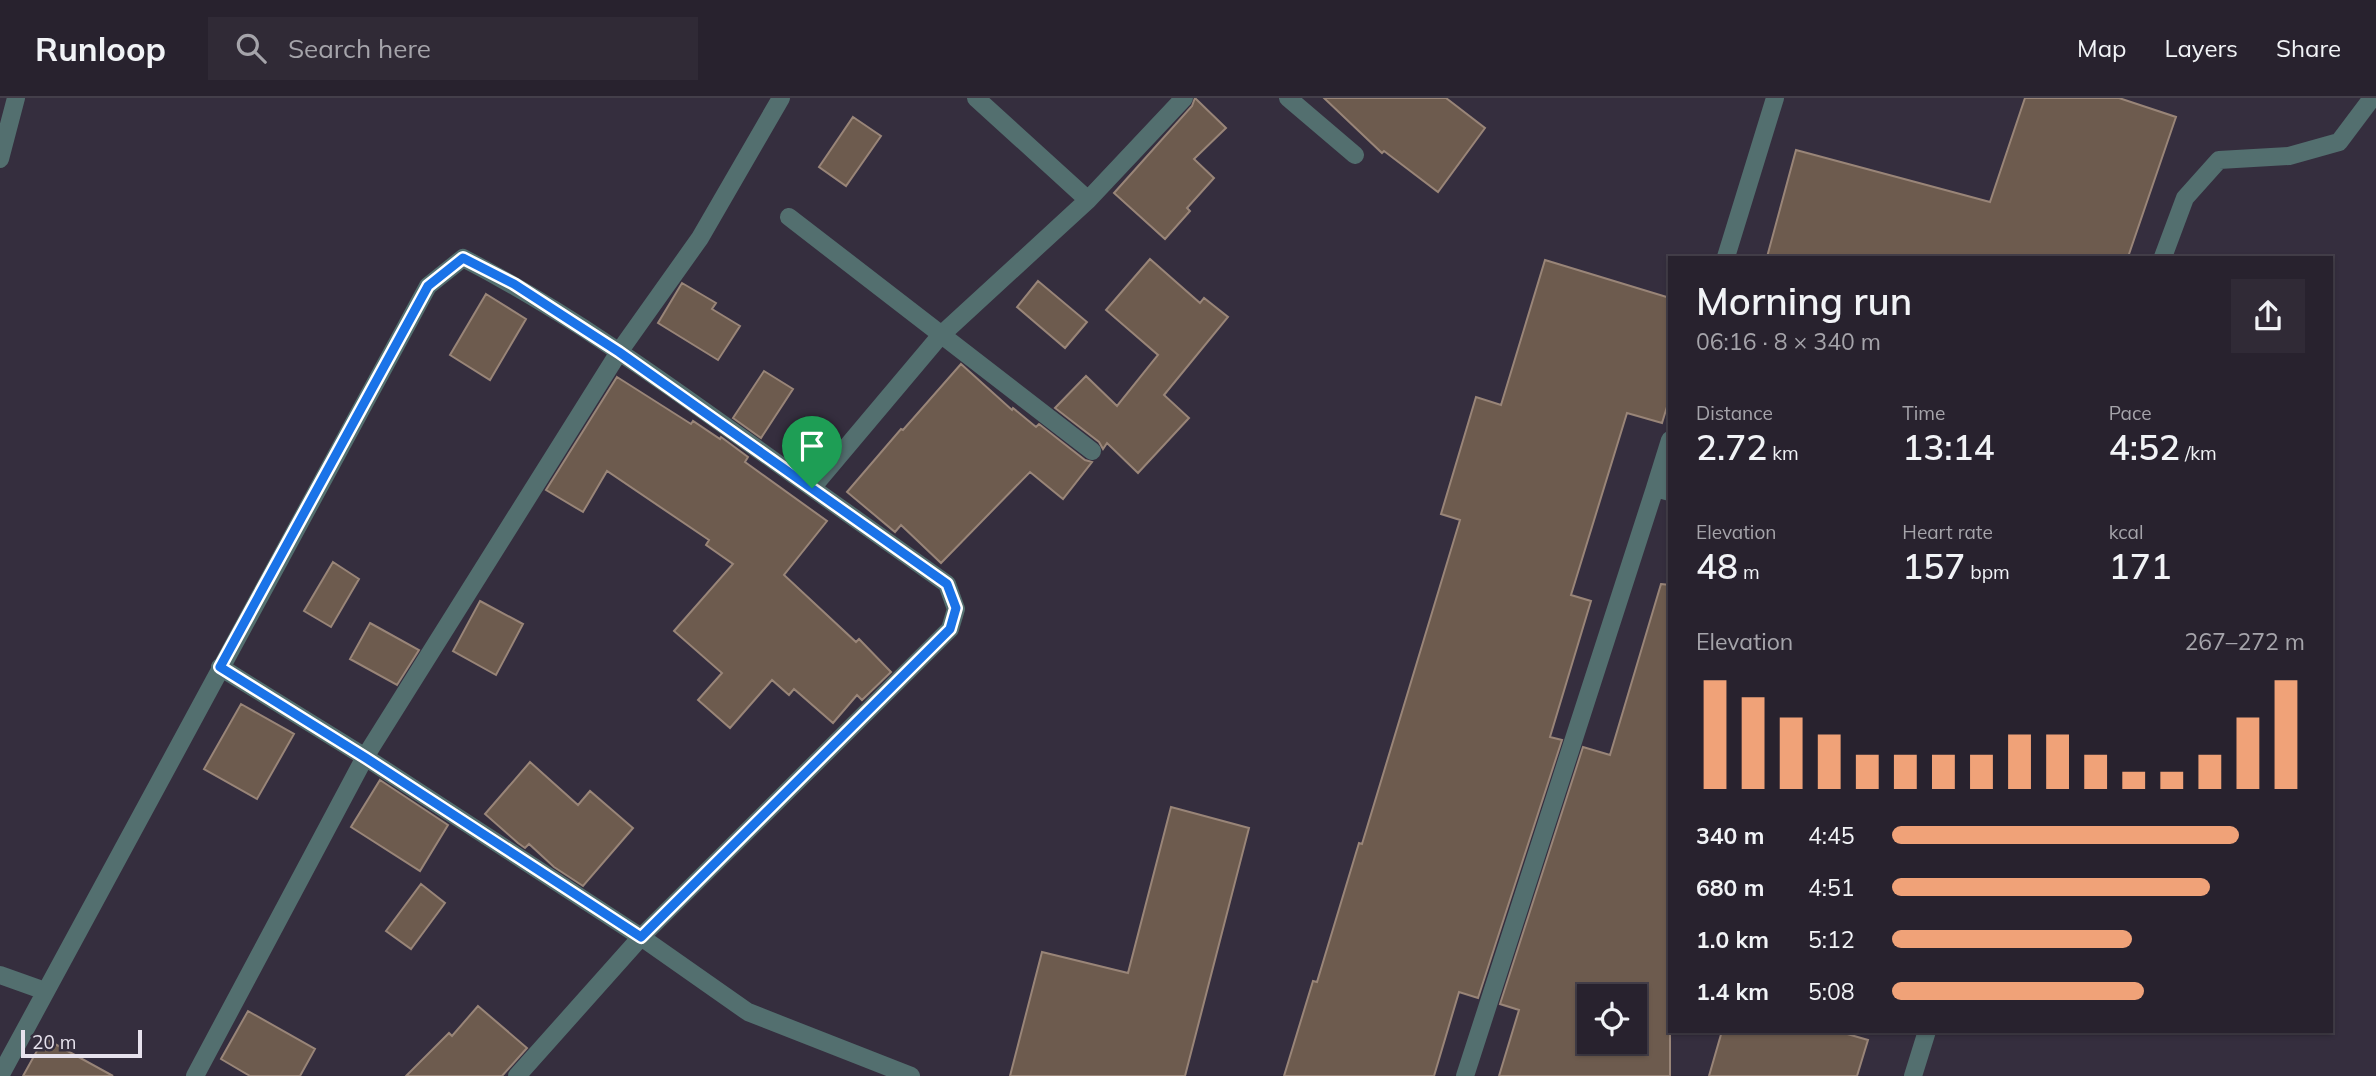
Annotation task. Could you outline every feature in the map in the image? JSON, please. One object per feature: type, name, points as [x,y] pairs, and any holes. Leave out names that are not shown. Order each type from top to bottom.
[{"type":"street","points":[[0,159],[16,98]]},
{"type":"street","points":[[195,1076],[366,758],[619,352],[700,238],[781,98]]},
{"type":"street","points":[[976,98],[1088,200]]},
{"type":"street","points":[[812,488],[940,336],[1088,200],[1184,98]]},
{"type":"street","points":[[1288,98],[1355,155]]},
{"type":"street","points":[[1726,256],[1775,98]]},
{"type":"street","points":[[2163,256],[2185,198],[2219,160],[2289,156],[2339,142],[2372,98]]},
{"type":"street","points":[[789,217],[1092,451]]},
{"type":"street","points":[[0,1076],[428,286],[463,258],[514,284],[619,352],[812,488],[947,584],[956,608],[950,629],[641,937],[517,1076]]},
{"type":"street","points":[[1465,1076],[1662,490],[1668,452]]},
{"type":"street","points":[[220,667],[366,758],[641,937],[748,1012],[911,1076]]},
{"type":"street","points":[[0,975],[45,991]]},
{"type":"street","points":[[1913,1076],[1926,1033]]},
{"type":"building","points":[[1195,98],[1226,128],[1194,159],[1214,178],[1187,208],[1190,211],[1165,239],[1114,193],[1192,106]]},
{"type":"building","points":[[1324,98],[1446,98],[1485,128],[1438,192],[1384,151],[1382,153]]},
{"type":"building","points":[[2025,98],[2119,98],[2176,117],[2128,256],[1767,256],[1796,150],[1990,202]]},
{"type":"building","points":[[853,117],[881,136],[846,186],[819,167]]},
{"type":"building","points":[[1150,259],[1200,303],[1204,298],[1228,317],[1164,395],[1189,418],[1138,473],[1107,443],[1103,449],[1099,442],[1055,408],[1086,376],[1117,406],[1158,355],[1106,310]]},
{"type":"building","points":[[1545,260],[1668,297],[1668,404],[1662,423],[1627,413],[1571,595],[1591,601],[1550,737],[1562,740],[1478,998],[1459,992],[1434,1076],[1284,1076],[1313,981],[1317,982],[1359,843],[1362,844],[1460,520],[1441,514],[1476,397],[1501,405]]},
{"type":"building","points":[[1038,281],[1087,322],[1065,348],[1017,307]]},
{"type":"building","points":[[682,283],[716,303],[712,309],[740,326],[718,360],[658,323]]},
{"type":"building","points":[[486,294],[526,319],[490,380],[450,355]]},
{"type":"building","points":[[961,364],[1012,410],[1013,408],[1036,427],[1039,424],[1085,460],[1092,462],[1063,499],[1030,472],[941,563],[901,525],[895,532],[847,492]]},
{"type":"building","points":[[764,371],[793,389],[761,438],[733,418]]},
{"type":"building","points":[[617,377],[691,424],[693,421],[720,439],[721,437],[748,457],[745,462],[827,521],[784,575],[856,642],[859,639],[891,672],[862,700],[857,695],[833,723],[794,689],[789,695],[772,680],[730,728],[698,700],[722,673],[674,631],[733,564],[706,545],[709,540],[607,471],[583,512],[546,490]]},
{"type":"building","points":[[333,562],[359,579],[331,627],[304,611]]},
{"type":"building","points":[[1661,584],[1668,585],[1670,1076],[1499,1076],[1519,1010],[1500,1004],[1583,747],[1610,755]]},
{"type":"building","points":[[480,601],[523,624],[496,675],[453,651]]},
{"type":"building","points":[[370,623],[419,650],[397,685],[350,659]]},
{"type":"building","points":[[241,704],[294,734],[257,799],[204,769]]},
{"type":"building","points":[[530,762],[578,805],[590,791],[633,828],[583,886],[554,867],[529,844],[525,848],[518,843],[485,814]]},
{"type":"building","points":[[380,780],[448,825],[420,871],[351,827]]},
{"type":"building","points":[[1171,807],[1249,828],[1185,1076],[1010,1076],[1042,952],[1128,973]]},
{"type":"building","points":[[421,884],[445,903],[411,949],[386,931]]},
{"type":"building","points":[[478,1006],[527,1048],[502,1076],[406,1076],[449,1033],[452,1036]]},
{"type":"building","points":[[248,1011],[315,1049],[300,1076],[250,1076],[221,1059]]},
{"type":"building","points":[[1721,1033],[1844,1033],[1868,1040],[1857,1076],[1709,1076]]},
{"type":"building","points":[[44,1038],[113,1076],[23,1076]]},
{"type":"route","points":[[463,258],[514,284],[619,352],[812,488],[947,584],[956,608],[950,629],[641,937],[366,758],[220,667],[428,286],[463,258]]}]
